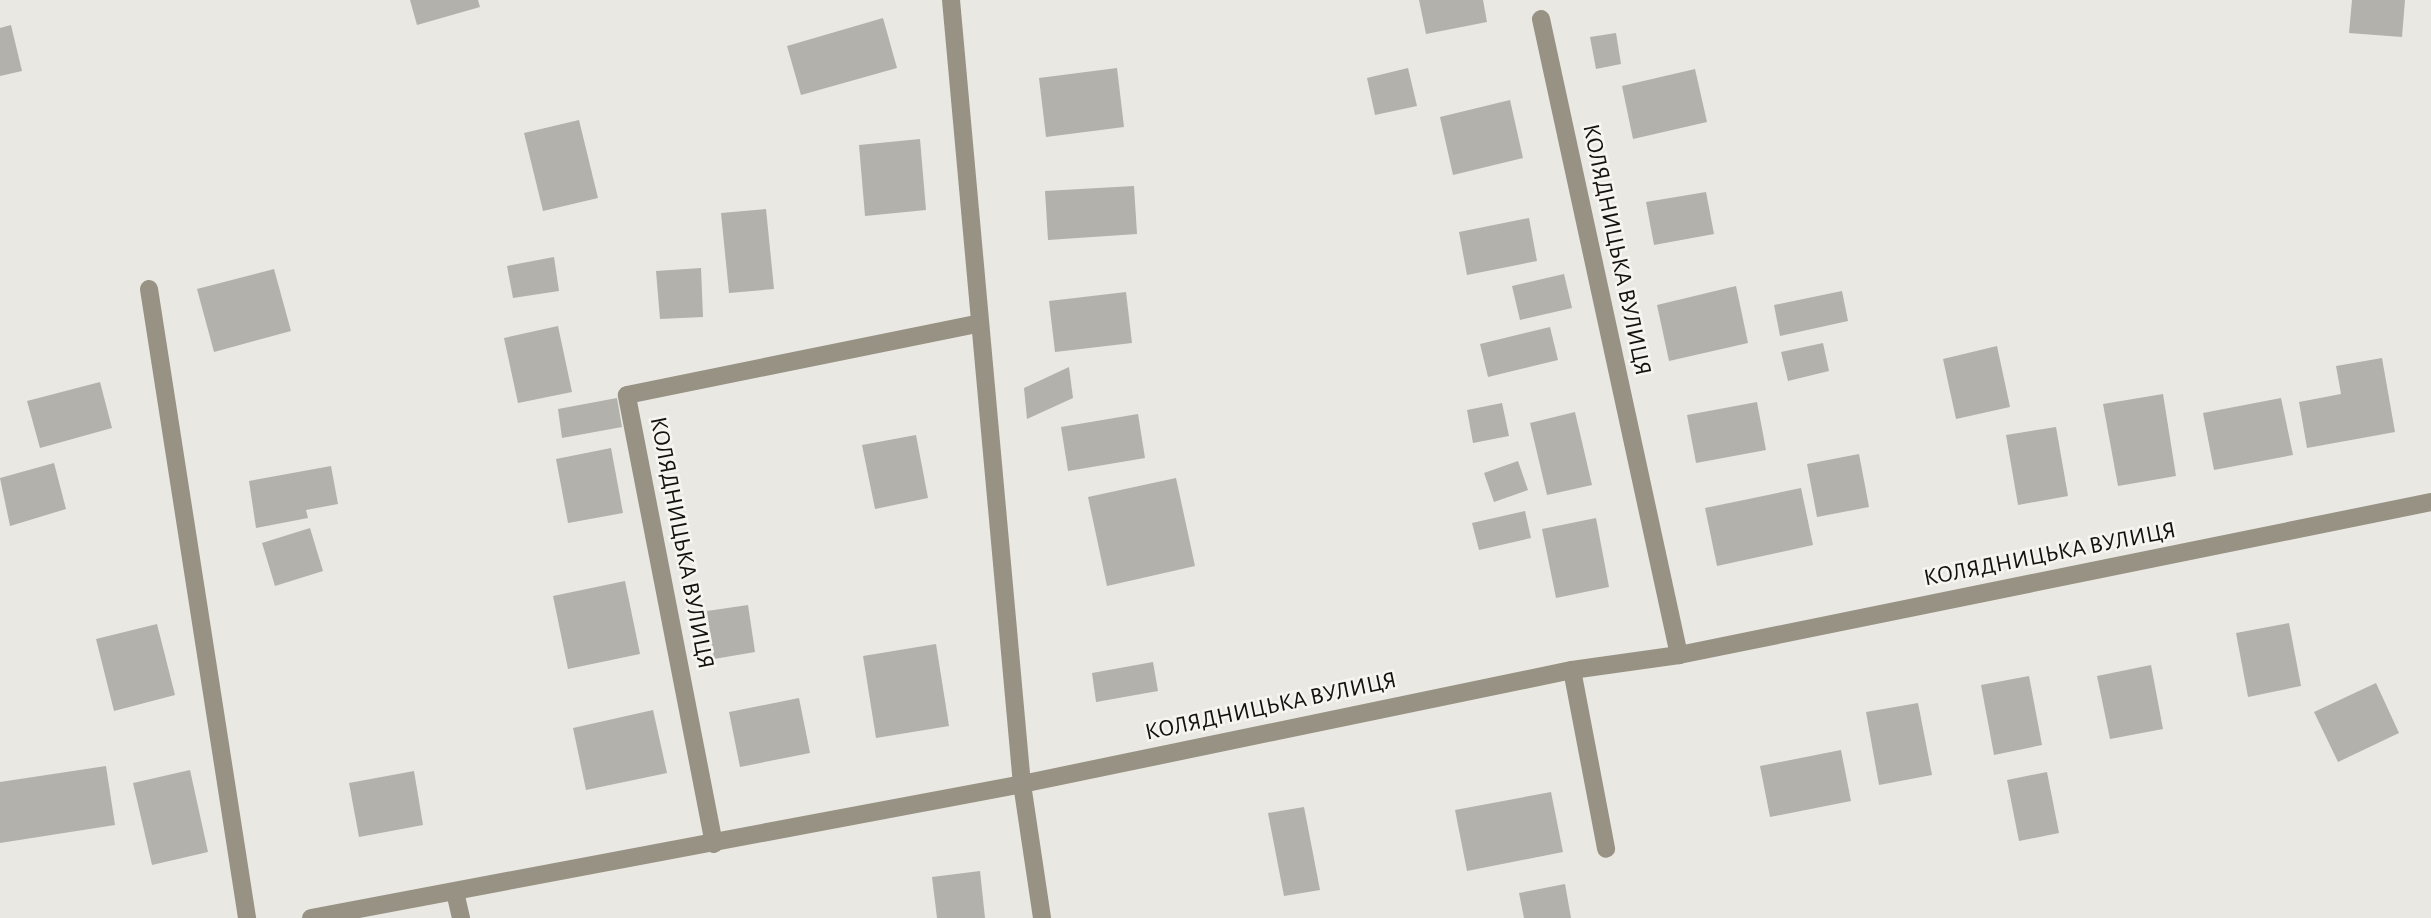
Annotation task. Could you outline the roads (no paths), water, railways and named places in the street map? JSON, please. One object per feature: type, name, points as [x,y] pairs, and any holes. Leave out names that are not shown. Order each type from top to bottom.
[{"type":"street","points":[[951,0],[977,324],[1022,784],[1042,918]]},
{"type":"street","name":"КОЛЯДНИЦЬКА ВУЛИЦЯ","points":[[1541,19],[1679,655]]},
{"type":"street","points":[[149,289],[247,918]]},
{"type":"street","name":"КОЛЯДНИЦЬКА ВУЛИЦЯ","points":[[714,844],[627,396],[977,324]]},
{"type":"street","name":"КОЛЯДНИЦЬКА ВУЛИЦЯ","points":[[312,918],[1022,784],[1572,670],[1679,655],[2431,502]]},
{"type":"street","points":[[1572,670],[1606,849]]},
{"type":"street","points":[[455,891],[461,918]]}]
